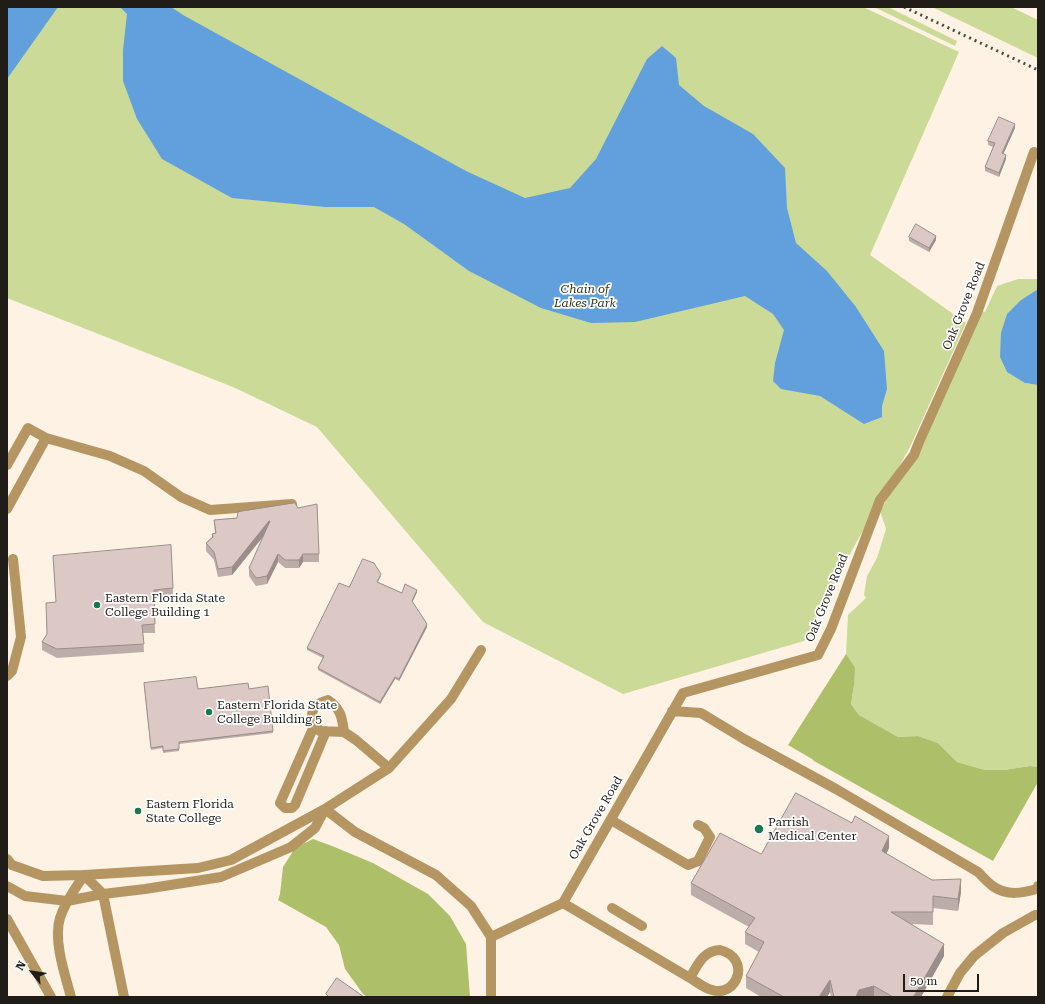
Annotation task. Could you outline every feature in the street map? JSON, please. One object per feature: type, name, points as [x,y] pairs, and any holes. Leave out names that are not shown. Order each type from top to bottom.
[{"type":"street","name":"Oak Grove Road","points":[[563,903],[683,693],[818,655],[831,629],[880,500],[914,455],[977,313],[1034,152]]},
{"type":"street","points":[[7,465],[28,428],[46,438],[110,456],[144,471],[181,497],[210,510],[292,504]]},
{"type":"street","points":[[7,509],[46,438]]},
{"type":"street","points":[[7,676],[12,671],[21,637],[13,558]]},
{"type":"street","points":[[7,860],[12,866],[42,876],[198,868],[231,860],[325,809],[389,768],[452,699],[481,650]]},
{"type":"street","points":[[344,732],[343,721],[339,711],[328,700],[320,702],[313,708],[311,715],[320,731],[344,732],[356,740],[389,768]]},
{"type":"street","points":[[672,711],[701,713],[744,739],[836,789],[978,872],[994,887],[1009,893],[1023,893],[1037,888],[1038,886]]},
{"type":"street","points":[[315,724],[280,803],[285,808],[292,808],[295,805],[326,731]]},
{"type":"street","points":[[7,886],[25,896],[67,901],[103,894],[221,877],[291,846],[315,828],[325,809]]},
{"type":"street","points":[[325,809],[356,832],[436,875],[471,906],[491,937],[491,997]]},
{"type":"street","points":[[611,820],[688,865],[698,861],[710,838],[704,828],[698,824]]},
{"type":"street","points":[[84,875],[103,894],[124,997]]},
{"type":"street","points":[[71,997],[58,944],[60,920],[67,901],[84,875]]},
{"type":"street","points":[[491,937],[563,903],[690,978],[713,990],[726,990],[732,986],[736,981],[739,967],[736,961],[727,952],[720,950],[714,951],[707,953],[702,958],[690,978]]},
{"type":"street","points":[[612,908],[642,926]]},
{"type":"street","points":[[947,997],[960,973],[974,956],[1003,933],[1038,915]]},
{"type":"street","points":[[7,919],[51,997]]},
{"type":"green space","name":"Chain of Lakes Park","points":[[7,7],[863,7],[959,52],[870,255],[966,323],[910,447],[856,543],[804,641],[623,694],[483,622],[317,427],[233,387],[7,298]]},
{"type":"green space","points":[[874,7],[888,7],[957,41],[955,46]]},
{"type":"green space","points":[[932,7],[1011,7],[1038,20],[1038,58]]},
{"type":"green space","points":[[1018,279],[1038,279],[1038,289],[1021,300],[1025,383],[1038,385],[1038,767],[1030,766],[1004,770],[985,770],[957,762],[938,743],[918,736],[898,737],[859,715],[851,704],[854,685],[846,654],[848,615],[866,598],[864,595],[867,576],[877,558],[886,529],[880,511],[915,449],[977,309],[985,312],[997,286]]},
{"type":"green space","points":[[846,654],[855,668],[851,704],[859,715],[898,737],[918,736],[938,743],[957,762],[985,770],[1004,770],[1030,766],[1038,767],[1038,782],[993,861],[788,745]]},
{"type":"green space","points":[[313,839],[373,863],[428,894],[450,916],[466,944],[470,997],[367,997],[363,994],[345,969],[339,945],[326,927],[278,900],[283,867],[295,848]]},
{"type":"water","points":[[7,7],[58,7],[7,79]]},
{"type":"water","points":[[120,7],[171,7],[466,171],[525,198],[570,188],[596,159],[647,59],[662,46],[676,58],[679,85],[704,106],[753,134],[785,168],[787,208],[796,243],[827,271],[856,307],[884,351],[887,389],[882,406],[882,417],[864,424],[820,396],[781,389],[773,381],[775,363],[784,330],[773,314],[745,296],[635,322],[591,323],[541,308],[469,271],[404,224],[374,207],[325,207],[232,198],[162,159],[137,119],[123,81],[123,50],[127,14]]},
{"type":"water","points":[[1038,289],[1038,385],[1025,383],[1007,372],[1000,357],[1001,333],[1007,314],[1021,300]]},
{"type":"building","points":[[999,117],[1015,124],[1002,153],[1006,155],[999,173],[985,167],[995,143],[988,141]]},
{"type":"building","points":[[916,224],[936,236],[929,248],[909,237]]},
{"type":"building","points":[[295,503],[298,508],[317,504],[319,554],[303,554],[299,560],[285,560],[278,554],[267,576],[256,578],[249,568],[269,521],[232,567],[218,569],[214,552],[206,543],[213,537],[212,534],[216,533],[214,520],[237,518],[238,512]]},
{"type":"building","name":"Eastern Florida State College Building 1","points":[[171,545],[173,588],[154,590],[155,624],[142,625],[144,644],[57,649],[42,642],[47,634],[46,603],[56,602],[53,556]]},
{"type":"building","points":[[363,559],[374,563],[381,574],[377,582],[402,593],[405,584],[417,590],[412,601],[427,624],[399,679],[395,677],[380,702],[318,668],[324,656],[307,648],[339,583],[349,587]]},
{"type":"building","name":"Eastern Florida State College Building 5","points":[[196,677],[198,689],[248,683],[249,689],[268,686],[273,731],[179,742],[179,749],[163,751],[163,746],[151,748],[144,683]]},
{"type":"building","points":[[796,793],[852,823],[855,816],[889,836],[882,851],[932,880],[961,879],[958,899],[933,896],[933,912],[891,912],[944,944],[914,996],[893,997],[874,986],[859,990],[856,997],[834,997],[830,980],[819,997],[784,997],[746,976],[764,942],[745,932],[755,918],[691,883],[720,833],[761,854]]},
{"type":"building","points":[[337,978],[364,997],[329,997],[326,994]]},
{"type":"railway","points":[[904,7],[1038,70]]},
{"type":"place","name":"Eastern Florida State College Building 1","points":[[97,605]]},
{"type":"place","name":"Eastern Florida State College Building 5","points":[[209,712]]},
{"type":"place","name":"Eastern Florida State College","points":[[138,811]]},
{"type":"place","name":"Parrish Medical Center","points":[[759,829]]}]
